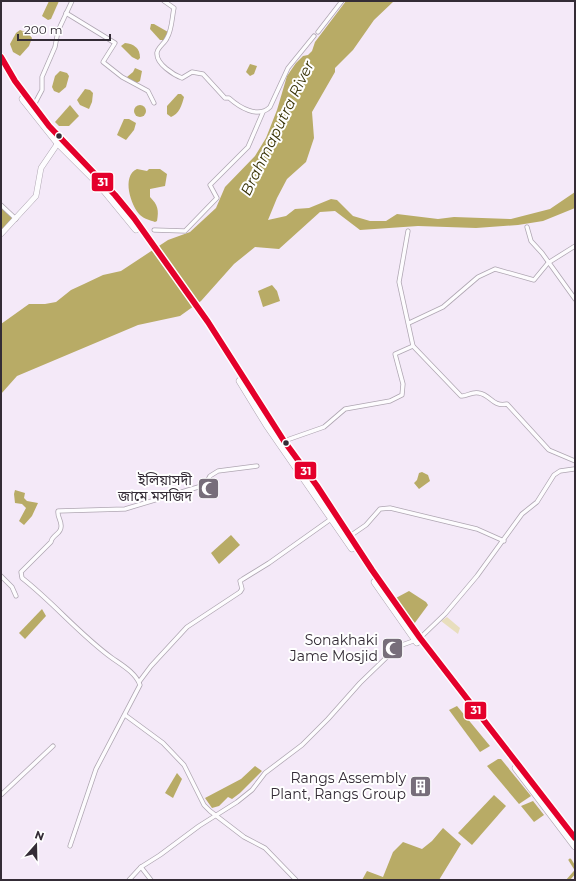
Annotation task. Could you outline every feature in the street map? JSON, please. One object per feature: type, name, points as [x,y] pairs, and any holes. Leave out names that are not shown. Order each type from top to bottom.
[{"type":"highway","points":[[1,57],[16,81],[49,126],[115,195],[206,322],[284,441],[317,486],[418,639],[575,838]]},
{"type":"highway","points":[[1,66],[36,117],[58,143],[100,185],[145,238]]},
{"type":"highway","points":[[206,322],[267,425],[332,518],[418,639],[575,846]]},
{"type":"main road","points":[[1,234],[36,196],[39,188],[41,168],[58,143]]},
{"type":"street","points":[[34,105],[42,90],[42,77],[53,53],[58,31],[72,1]]},
{"type":"street","points":[[318,32],[342,1]]},
{"type":"street","points":[[166,2],[174,8],[169,33],[157,52],[157,55],[165,68],[174,75],[182,78],[192,72],[203,74],[224,98],[229,98],[238,107],[263,112]]},
{"type":"street","points":[[66,13],[115,44],[103,62],[122,77],[148,91],[154,103]]},
{"type":"street","points":[[154,230],[184,231],[210,207],[217,198],[210,185],[248,147],[263,112],[270,107],[288,68],[314,36]]},
{"type":"street","points":[[1,205],[16,219]]},
{"type":"street","points":[[527,227],[529,237],[575,299]]},
{"type":"street","points":[[408,231],[399,282],[413,346],[460,396],[473,392],[478,393],[497,404],[507,404],[549,450],[575,461]]},
{"type":"street","points":[[409,323],[443,307],[478,277],[496,269],[534,280],[548,263],[575,246]]},
{"type":"street","points":[[284,441],[324,427],[346,410],[390,401],[402,395],[403,384],[395,354],[413,346]]},
{"type":"street","points":[[139,682],[134,674],[94,644],[43,595],[22,578],[21,572],[51,542],[52,536],[60,531],[61,526],[58,511],[125,509],[205,485],[210,476],[218,471],[257,466]]},
{"type":"street","points":[[129,880],[141,867],[237,802],[252,790],[265,773],[302,745],[391,653],[402,645],[418,639],[445,614],[504,541],[522,514],[537,502],[554,475],[567,468],[575,468]]},
{"type":"street","points":[[350,536],[366,524],[380,509],[390,508],[477,529],[504,541]]},
{"type":"street","points":[[70,846],[96,769],[140,685],[139,682],[151,666],[187,627],[240,592],[242,589],[240,581],[269,563],[332,518]]},
{"type":"street","points":[[1,576],[12,586],[16,596]]},
{"type":"street","points":[[125,715],[164,743],[184,765],[204,806],[244,837],[265,848],[296,880]]},
{"type":"street","points":[[1,795],[53,746]]},
{"type":"street","points":[[141,867],[151,880]]},
{"type":"shaded area","points":[[447,617],[460,628],[458,634],[441,621]]},
{"type":"water","points":[[49,1],[59,1],[51,19],[48,20],[42,16]]},
{"type":"water","name":"Brahmaputra River","points":[[346,1],[394,1],[374,20],[353,50],[335,68],[335,72],[312,112],[314,138],[306,162],[287,179],[268,220],[286,216],[295,209],[309,208],[331,199],[337,200],[353,216],[370,221],[386,221],[397,214],[438,219],[454,217],[511,219],[550,209],[575,192],[575,208],[543,221],[518,225],[476,228],[418,226],[360,230],[335,211],[320,212],[279,249],[255,247],[234,264],[201,301],[180,316],[138,325],[17,376],[1,394],[1,324],[29,304],[56,302],[71,290],[103,275],[121,271],[168,240],[190,232],[216,208],[225,187],[255,156],[266,138],[277,110],[287,76],[303,56],[308,55],[312,51],[315,42]]},
{"type":"water","points":[[151,24],[154,24],[168,32],[165,40],[160,40],[150,29]]},
{"type":"water","points":[[20,30],[28,33],[32,38],[29,46],[20,56],[13,52],[10,44],[16,33]]},
{"type":"water","points":[[125,43],[131,44],[138,49],[140,58],[138,60],[132,57],[121,46]]},
{"type":"water","points":[[250,64],[257,66],[254,74],[250,76],[246,72]]},
{"type":"water","points":[[135,68],[142,71],[140,81],[135,84],[127,77]]},
{"type":"water","points":[[60,71],[67,73],[69,76],[66,87],[59,93],[54,91],[52,87],[55,76]]},
{"type":"water","points":[[85,89],[90,90],[93,93],[92,102],[89,109],[80,105],[77,100]]},
{"type":"water","points":[[178,94],[181,94],[184,97],[178,111],[171,117],[167,114],[167,106]]},
{"type":"water","points":[[70,105],[79,116],[69,126],[59,126],[55,122]]},
{"type":"water","points":[[138,105],[142,105],[146,111],[142,117],[138,117],[134,113],[134,109]]},
{"type":"water","points":[[124,119],[129,119],[136,123],[134,130],[126,140],[117,135]]},
{"type":"water","points":[[137,169],[147,171],[149,169],[160,169],[167,174],[165,186],[150,189],[150,197],[155,203],[158,211],[157,221],[155,222],[140,215],[133,205],[129,191],[129,178]]},
{"type":"water","points":[[1,207],[13,219],[1,232]]},
{"type":"water","points":[[272,285],[277,291],[280,301],[263,307],[258,291]]},
{"type":"water","points":[[422,472],[428,475],[430,481],[419,489],[414,483],[417,480],[419,473]]},
{"type":"water","points":[[15,490],[25,493],[24,498],[27,501],[38,503],[32,516],[24,525],[19,521],[26,508],[22,504],[15,503]]},
{"type":"water","points":[[231,535],[240,545],[219,564],[211,553]]},
{"type":"water","points":[[409,591],[426,602],[428,605],[414,624],[394,599]]},
{"type":"water","points":[[42,609],[46,616],[25,639],[19,633]]},
{"type":"water","points":[[457,706],[490,746],[480,752],[449,710]]},
{"type":"water","points":[[498,759],[501,759],[531,796],[519,804],[487,766]]},
{"type":"water","points":[[255,766],[262,771],[240,793],[232,799],[228,797],[219,806],[212,808],[205,798],[241,779]]},
{"type":"water","points":[[177,773],[182,779],[173,798],[165,793]]},
{"type":"water","points":[[494,795],[506,806],[472,845],[458,833]]},
{"type":"water","points":[[533,801],[544,815],[534,822],[521,806]]},
{"type":"water","points":[[443,828],[461,844],[439,880],[362,880],[367,871],[383,877],[393,852],[403,842],[422,849],[432,841]]},
{"type":"waterway","points":[[570,860],[575,868]]},
{"type":"waterway","points":[[568,880],[575,872]]},
{"type":"transit line","name":"31","points":[[1,57],[15,81],[49,126],[115,195],[134,218],[208,322],[284,441],[317,486],[372,570],[420,638],[575,838]]},
{"type":"place","name":"ইলিয়াসদী জামে মসজিদ","points":[[208,488]]},
{"type":"place","name":"Sonakhaki Jame Mosjid","points":[[393,648]]},
{"type":"place","name":"Rangs Assembly Plant, Rangs Group","points":[[421,786]]}]
